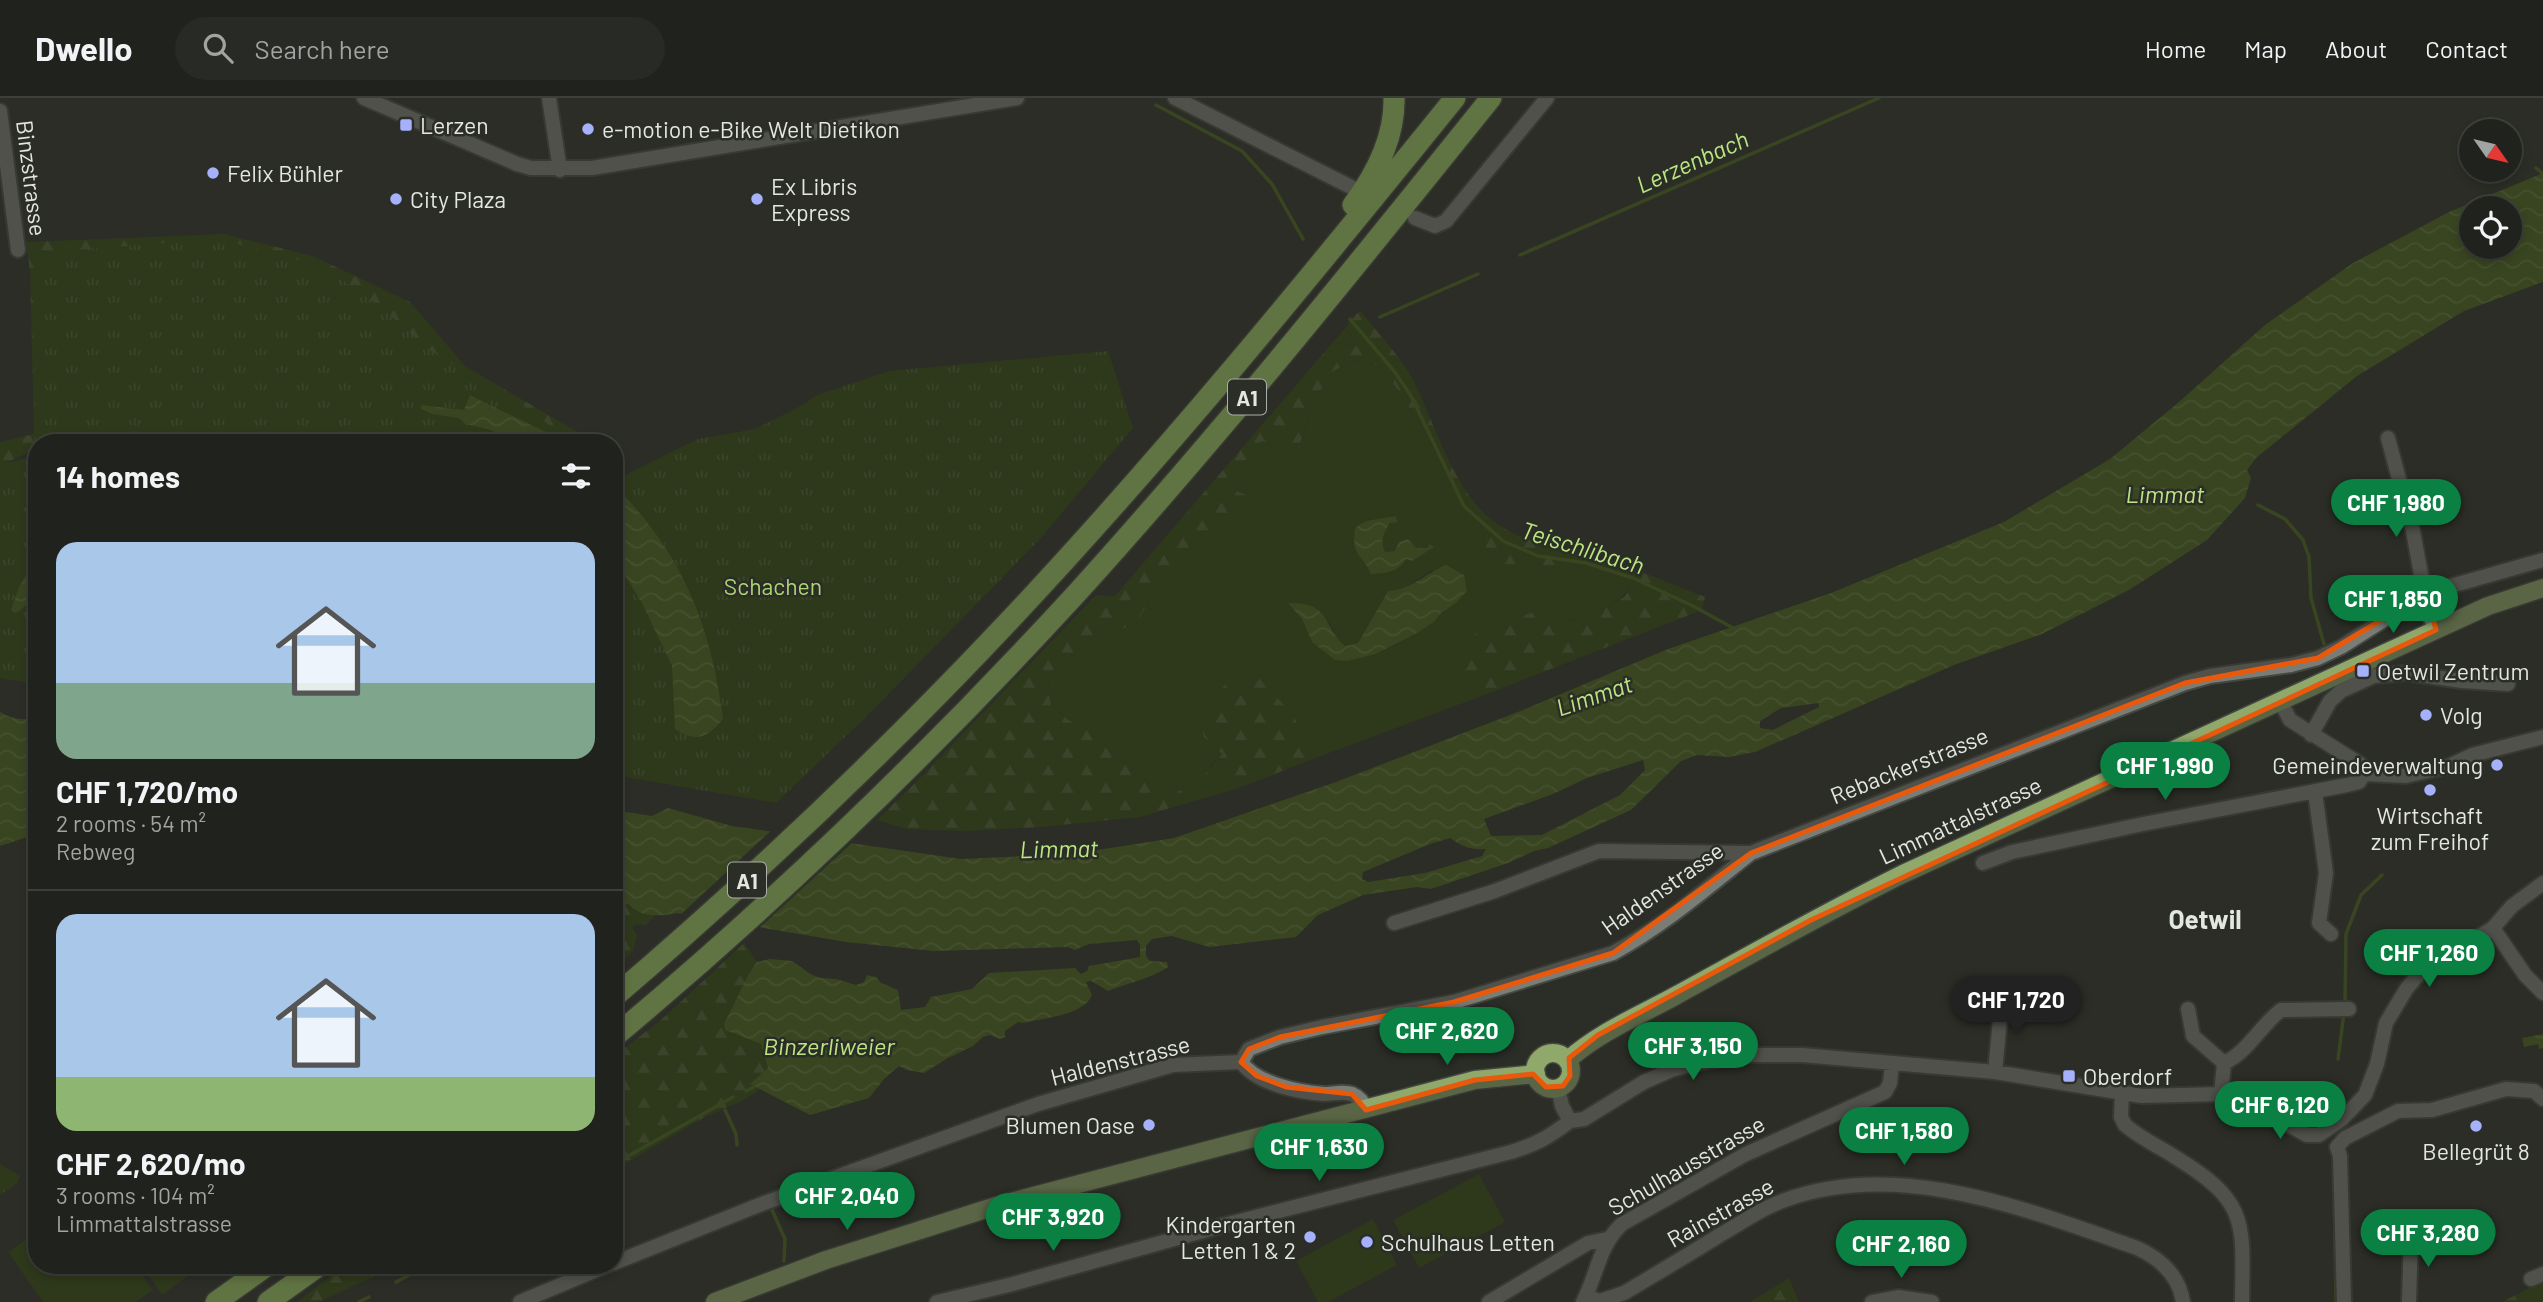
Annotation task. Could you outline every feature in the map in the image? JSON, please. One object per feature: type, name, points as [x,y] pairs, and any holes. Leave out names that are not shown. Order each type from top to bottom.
[{"type":"highway","points":[[1235,364],[1268,310],[1354,204],[1370,180],[1388,141],[1394,98]]},
{"type":"highway","name":"A1","points":[[623,990],[766,863],[847,786],[1020,609],[1095,527],[1296,295],[1455,98]]},
{"type":"highway","name":"A1","points":[[623,1029],[804,868],[885,791],[1034,639],[1151,509],[1292,344],[1491,98]]},
{"type":"highway","points":[[216,1302],[255,1274]]},
{"type":"highway","points":[[268,1302],[307,1274]]},
{"type":"main road","name":"Limmattalstrasse","points":[[1568,1060],[1607,1030],[1880,885],[2488,606],[2543,588]]},
{"type":"main road","points":[[1558,1053],[1568,1060],[1572,1071],[1563,1086],[1552,1088],[1542,1084],[1536,1074],[1538,1062],[1546,1054],[1558,1053]]},
{"type":"main road","points":[[715,1302],[850,1252],[999,1205],[1475,1080],[1536,1074]]},
{"type":"street","points":[[364,98],[499,158],[531,168],[560,170],[592,168],[1017,98]]},
{"type":"street","points":[[549,98],[560,170]]},
{"type":"street","points":[[1175,98],[1353,188]]},
{"type":"street","points":[[1415,218],[1435,226],[1446,221],[1547,98]]},
{"type":"street","name":"Binzstrasse","points":[[0,111],[18,250]]},
{"type":"street","points":[[2388,438],[2426,593],[2428,612],[2436,630]]},
{"type":"street","name":"Rebackerstrasse","points":[[1394,923],[1494,891],[1600,851],[1751,853],[2185,682],[2318,658],[2341,647],[2426,593],[2543,560]]},
{"type":"street","points":[[2311,734],[2330,701],[2341,691],[2374,676],[2406,673],[2508,684]]},
{"type":"street","points":[[2280,701],[2290,720],[2360,764],[2364,775]]},
{"type":"street","points":[[2364,775],[2406,776],[2449,766],[2472,755],[2543,737]]},
{"type":"street","points":[[1983,863],[2012,852],[2359,782],[2364,775]]},
{"type":"street","points":[[2315,792],[2326,873],[2319,923],[2331,934]]},
{"type":"street","name":"Haldenstrasse","points":[[623,1259],[759,1205],[1038,1104],[1173,1065],[1241,1062],[1249,1049],[1280,1037],[1454,1002],[1613,953],[1634,942],[1751,853]]},
{"type":"street","points":[[937,1302],[1511,1152],[1537,1144],[1570,1121],[1584,1119],[1644,1082],[1697,1062],[1749,1055],[1801,1055],[1995,1072],[2142,1096],[2221,1094],[2241,1099],[2307,1135],[2319,1135],[2342,1119],[2365,1095],[2377,1065],[2386,1023],[2407,988],[2428,968],[2493,928],[2512,906],[2543,883]]},
{"type":"street","points":[[2493,928],[2525,975],[2543,993]]},
{"type":"street","points":[[1995,1072],[2002,998]]},
{"type":"street","points":[[2188,1009],[2193,1036],[2224,1063]]},
{"type":"street","points":[[2221,1094],[2224,1063],[2255,1038],[2281,1010],[2346,1009]]},
{"type":"street","points":[[1241,1062],[1257,1076],[1286,1087],[1307,1092],[1352,1094],[1363,1102],[1366,1110]]},
{"type":"street","name":"Schulhausstrasse","points":[[1489,1302],[1588,1244],[1607,1239],[1622,1224],[1746,1153],[1885,1093],[1890,1083],[1892,1064]]},
{"type":"street","points":[[1558,1088],[1562,1106],[1570,1121]]},
{"type":"street","points":[[2337,1147],[2344,1138],[2398,1111],[2432,1110],[2507,1089],[2534,1091],[2543,1099]]},
{"type":"street","points":[[2122,1092],[2122,1117],[2125,1125],[2211,1180],[2225,1194],[2237,1215],[2243,1237],[2242,1302]]},
{"type":"street","points":[[2319,1135],[2337,1147],[2340,1156],[2344,1302]]},
{"type":"street","name":"Rainstrasse","points":[[1585,1299],[1600,1301],[1624,1293],[1775,1204],[1823,1190],[1872,1183],[1916,1186],[1986,1201],[2037,1214],[2137,1248],[2166,1266],[2181,1291],[2183,1302]]},
{"type":"street","points":[[2409,1302],[2411,1235]]},
{"type":"street","points":[[1585,1299],[1607,1239]]},
{"type":"street","points":[[520,1302],[587,1274]]},
{"type":"street","points":[[1872,1302],[1898,1297],[1932,1302]]},
{"type":"highlighted area","points":[[2426,593],[2436,630],[1811,920],[1598,1035],[1569,1058],[1570,1076],[1563,1086],[1546,1087],[1533,1074],[1475,1080],[1366,1110],[1352,1094],[1286,1087],[1257,1076],[1241,1062],[1249,1049],[1280,1037],[1454,1002],[1613,953],[1751,853],[2185,683],[2318,658]]},
{"type":"green space","points":[[224,234],[313,256],[410,302],[465,366],[581,434],[34,434],[30,271],[26,242]]},
{"type":"green space","points":[[219,239],[312,264],[336,275],[384,310],[427,348],[483,385],[527,408],[560,434],[34,434],[36,253]]},
{"type":"green space","points":[[1360,310],[1401,360],[1412,378],[1448,459],[1470,497],[1502,527],[1521,537],[1583,553],[1573,569],[1554,576],[1519,564],[1496,564],[1487,552],[1478,516],[1457,491],[1426,434],[1388,375],[1376,364],[1353,360],[1332,372],[1318,394],[1300,443],[1289,454],[1262,441],[1229,481],[1239,492],[1249,496],[1243,512],[1221,538],[1186,552],[1135,625],[1094,637],[1050,674],[1048,687],[1051,705],[1067,719],[1091,733],[1151,785],[1182,791],[1184,804],[1140,817],[966,831],[906,829],[877,820],[1096,595],[1115,596],[1333,342],[1356,347],[1354,338],[1345,328]]},
{"type":"green space","points":[[1345,328],[1354,338],[1357,347],[1333,342]]},
{"type":"green space","name":"Schachen","points":[[1108,351],[1133,428],[1040,539],[868,715],[776,803],[623,777],[623,476],[698,439],[755,429],[817,395],[889,371]]},
{"type":"green space","points":[[1353,360],[1376,364],[1388,375],[1426,434],[1457,491],[1478,516],[1487,552],[1496,564],[1519,564],[1554,576],[1573,569],[1583,553],[1614,561],[1614,568],[1631,586],[1614,603],[1583,617],[1564,620],[1531,613],[1470,691],[1482,696],[1313,759],[1294,716],[1204,737],[1222,754],[1209,768],[1225,777],[1233,790],[1184,804],[1182,791],[1151,785],[1091,733],[1067,719],[1051,705],[1048,687],[1050,674],[1094,637],[1135,625],[1186,552],[1221,538],[1240,492],[1228,482],[1262,441],[1289,454],[1300,443],[1318,394],[1332,372]],"holes":[[[1395,516],[1397,519],[1384,533],[1385,552],[1433,547],[1412,561],[1406,559],[1370,569],[1382,519]],[[1432,570],[1456,603],[1441,613],[1434,622],[1399,643],[1376,654],[1348,661],[1312,642],[1302,619],[1289,604],[1329,622],[1337,638],[1345,646],[1358,643],[1388,591],[1401,591]]]},
{"type":"green space","points":[[28,435],[28,452],[0,466],[0,442]]},
{"type":"green space","points":[[28,458],[28,683],[0,678],[0,464]]},
{"type":"green space","points":[[1614,561],[1705,597],[1702,610],[1482,696],[1470,691],[1464,675],[1467,647],[1480,628],[1531,613],[1574,620],[1608,607],[1625,596],[1631,586],[1614,568]]},
{"type":"green space","points":[[1256,675],[1294,716],[1313,759],[1233,790],[1225,777],[1205,774],[1222,754],[1204,737],[1200,718],[1215,694],[1233,678]]},
{"type":"green space","points":[[623,904],[637,912],[655,916],[647,924],[634,925],[632,928],[637,935],[633,951],[623,961]]},
{"type":"green space","points":[[744,943],[757,962],[724,1023],[733,1034],[761,1044],[768,1068],[751,1083],[759,1090],[742,1101],[705,1117],[623,1165],[623,1049],[661,1020]]},
{"type":"green space","points":[[0,1164],[20,1176],[17,1183],[0,1195]]},
{"type":"green space","points":[[1479,1174],[1505,1222],[1419,1268],[1393,1220]]},
{"type":"green space","points":[[1373,1219],[1397,1265],[1328,1302],[1318,1302],[1296,1261]]},
{"type":"green space","points":[[28,1238],[28,1274],[141,1274],[153,1290],[136,1302],[43,1302],[8,1252]]},
{"type":"green space","points":[[148,1274],[191,1274],[162,1295]]},
{"type":"green space","points":[[333,1274],[379,1274],[319,1302],[297,1302]]},
{"type":"green space","points":[[1789,1278],[1799,1302],[1750,1302]]},
{"type":"green space","points":[[2543,1281],[2543,1302],[2502,1302]]},
{"type":"water","name":"Limmat","points":[[2543,173],[2543,282],[2464,311],[2357,376],[2256,458],[2247,470],[2251,478],[2245,498],[2207,540],[2129,590],[2042,634],[1954,665],[1755,752],[1729,757],[1697,755],[1681,761],[1631,810],[1548,848],[1431,889],[1417,887],[1363,895],[1318,915],[1296,937],[1209,947],[1172,936],[1152,939],[1146,946],[1146,956],[1150,961],[1167,962],[1168,967],[1161,971],[1108,991],[1091,981],[1086,982],[1092,995],[1080,1008],[1051,1017],[1018,1022],[1005,1031],[1005,1037],[983,1037],[973,1046],[924,1073],[899,1066],[869,1098],[810,1115],[750,1084],[768,1068],[761,1044],[725,1030],[724,1023],[757,962],[770,959],[792,961],[812,975],[856,985],[864,982],[867,975],[876,977],[881,983],[898,990],[901,1010],[925,1007],[931,997],[972,989],[989,973],[1075,968],[1081,974],[1087,971],[1089,966],[1140,957],[1140,945],[1137,940],[1089,944],[1075,950],[1068,947],[934,951],[846,942],[676,913],[650,915],[628,904],[623,906],[623,811],[652,816],[668,808],[732,826],[961,859],[1072,854],[1174,838],[1336,782],[1523,710],[1668,649],[1831,593],[2004,522],[2110,459],[2265,325],[2353,263],[2459,208],[2459,259],[2522,259],[2522,196],[2488,196]],"holes":[[[1819,703],[1819,707],[1773,730],[1760,728],[1760,721],[1781,708]],[[1643,760],[1645,770],[1620,795],[1542,835],[1491,836],[1484,819],[1553,794],[1587,778]],[[1450,838],[1459,844],[1486,849],[1482,856],[1425,873],[1368,882],[1362,879],[1363,872],[1430,844]]]},
{"type":"water","points":[[470,395],[548,434],[497,434],[466,424],[459,418],[432,414],[421,409],[421,405],[464,410]]},
{"type":"water","points":[[623,495],[658,537],[675,564],[701,621],[718,684],[723,719],[707,734],[696,737],[675,729],[672,666],[641,601],[623,572]]},
{"type":"water","points":[[1396,516],[1397,522],[1390,523],[1383,537],[1385,552],[1395,551],[1399,542],[1408,539],[1416,548],[1427,548],[1430,544],[1434,547],[1412,561],[1406,559],[1395,569],[1371,574],[1356,550],[1355,528],[1366,521]]},
{"type":"water","points":[[1446,565],[1464,575],[1467,591],[1456,603],[1417,633],[1376,654],[1348,661],[1335,660],[1312,642],[1302,619],[1288,603],[1312,606],[1324,616],[1345,646],[1358,643],[1388,591],[1410,585]]},
{"type":"water","points":[[28,572],[28,603],[15,613],[11,610]]},
{"type":"water","points":[[0,712],[18,719],[28,719],[28,837],[0,846]]},
{"type":"water","points":[[2543,1034],[2543,1048],[2539,1049],[2538,1044],[2524,1047],[2522,1038]]},
{"type":"pier","points":[[774,828],[855,840],[757,930],[678,917]]},
{"type":"waterway","name":"Lerzenbach","points":[[1520,255],[1879,98]]},
{"type":"waterway","name":"Teischlibach","points":[[1156,105],[1242,151],[1272,184],[1303,239]]},
{"type":"waterway","name":"Lerzenbach","points":[[2536,168],[2543,174]]},
{"type":"waterway","name":"Lerzenbach","points":[[1380,317],[1478,274]]},
{"type":"waterway","name":"Teischlibach","points":[[1350,319],[1394,371],[1411,396],[1464,506],[1503,541],[1538,556],[1586,563],[1633,578],[1735,629]]},
{"type":"waterway","points":[[2258,505],[2285,519],[2303,540],[2309,557],[2311,598],[2324,644]]},
{"type":"waterway","points":[[2345,1005],[2346,934],[2361,895],[2382,875]]},
{"type":"waterway","points":[[2338,1059],[2344,1013]]},
{"type":"waterway","points":[[746,1091],[754,1087]]},
{"type":"waterway","points":[[623,1159],[733,1097]]},
{"type":"waterway","points":[[725,1110],[736,1134],[737,1145]]},
{"type":"waterway","points":[[2334,1178],[2336,1302]]},
{"type":"waterway","points":[[772,1210],[785,1239],[784,1261]]},
{"type":"waterway","points":[[396,1282],[411,1274]]},
{"type":"waterway","points":[[359,1302],[369,1297]]},
{"type":"place","name":"Lerzen","points":[[406,125]]},
{"type":"place","name":"e-motion e-Bike Welt Dietikon","points":[[588,129]]},
{"type":"place","name":"Felix Bühler","points":[[213,173]]},
{"type":"place","name":"City Plaza","points":[[396,199]]},
{"type":"place","name":"Ex Libris Express","points":[[757,199]]},
{"type":"place","name":"Oetwil Zentrum","points":[[2363,671]]},
{"type":"place","name":"Volg","points":[[2426,715]]},
{"type":"place","name":"Gemeindeverwaltung","points":[[2497,765]]},
{"type":"place","name":"Wirtschaft zum Freihof","points":[[2430,790]]},
{"type":"place","name":"Oberdorf","points":[[2069,1076]]},
{"type":"place","name":"Blumen Oase","points":[[1149,1125]]},
{"type":"place","name":"Bellegrüt 8","points":[[2476,1126]]},
{"type":"place","name":"Kindergarten Letten 1 & 2","points":[[1310,1237]]},
{"type":"place","name":"Schulhaus Letten","points":[[1367,1242]]},
{"type":"district","name":"Oetwil","points":[[2205,918]]},
{"type":"water label","name":"Binzerliweier","points":[[829,1045]]}]
